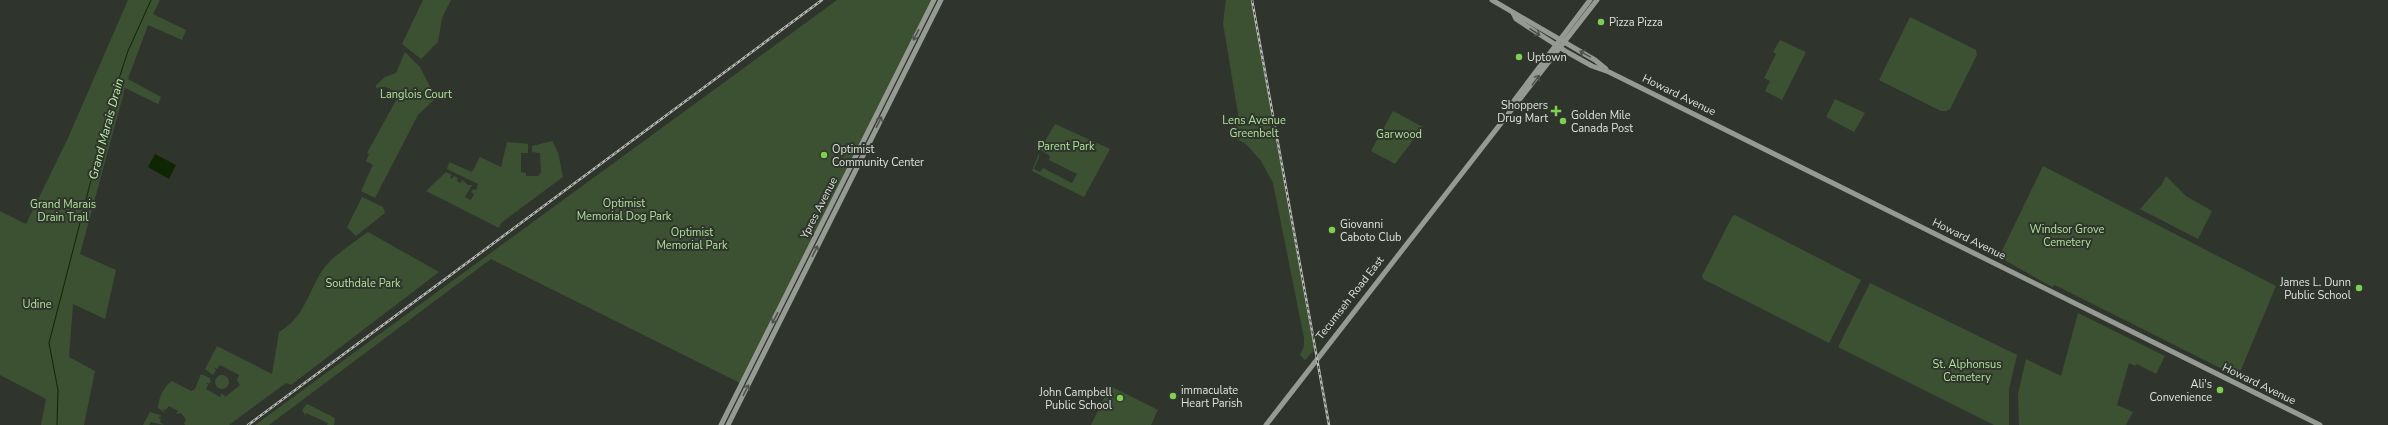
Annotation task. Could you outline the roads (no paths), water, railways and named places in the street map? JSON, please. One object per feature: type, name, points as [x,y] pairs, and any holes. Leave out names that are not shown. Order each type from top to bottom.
[{"type":"main road","name":"Ypres Avenue","points":[[721,425],[934,0]]},
{"type":"main road","name":"Ypres Avenue","points":[[728,425],[941,0]]},
{"type":"main road","name":"Howard Avenue","points":[[1492,0],[1513,13],[1521,15],[1594,60],[1609,72]]},
{"type":"main road","name":"Tecumseh Road East","points":[[1266,425],[1511,109],[1517,105],[1590,0]]},
{"type":"main road","name":"Tecumseh Road East","points":[[1562,41],[1597,0]]},
{"type":"main road","name":"Howard Avenue","points":[[1513,13],[1516,20],[1558,47],[1592,66],[1609,72],[2320,425]]},
{"type":"waterway","name":"Grand Marais Drain","points":[[57,425],[58,390],[49,343],[111,103],[128,51],[151,0]]},
{"type":"railway","points":[[248,425],[822,0]]},
{"type":"railway","points":[[1252,0],[1329,425]]},
{"type":"place","name":"Pizza Pizza","points":[[1601,22]]},
{"type":"place","name":"Uptown","points":[[1519,57]]},
{"type":"place","name":"Shoppers Drug Mart","points":[[1556,111]]},
{"type":"place","name":"Golden Mile Canada Post","points":[[1563,121]]},
{"type":"place","name":"Optimist Community Center","points":[[824,155]]},
{"type":"place","name":"Giovanni Caboto Club","points":[[1332,230]]},
{"type":"place","name":"James L. Dunn Public School","points":[[2359,288]]},
{"type":"place","name":"Ali's Convenience","points":[[2220,390]]},
{"type":"place","name":"immaculate Heart Parish","points":[[1173,396]]},
{"type":"place","name":"John Campbell Public School","points":[[1120,398]]},
{"type":"park label","name":"Langlois Court","points":[[416,94]]},
{"type":"park label","name":"Lens Avenue Greenbelt","points":[[1254,126]]},
{"type":"park label","name":"Garwood","points":[[1399,134]]},
{"type":"park label","name":"Parent Park","points":[[1066,146]]},
{"type":"park label","name":"Optimist Memorial Dog Park","points":[[624,209]]},
{"type":"park label","name":"Grand Marais Drain Trail","points":[[63,210]]},
{"type":"park label","name":"Windsor Grove Cemetery","points":[[2067,235]]},
{"type":"park label","name":"Optimist Memorial Park","points":[[692,238]]},
{"type":"park label","name":"Southdale Park","points":[[363,283]]},
{"type":"park label","name":"Udine","points":[[37,304]]},
{"type":"park label","name":"St. Alphonsus Cemetery","points":[[1967,370]]}]
